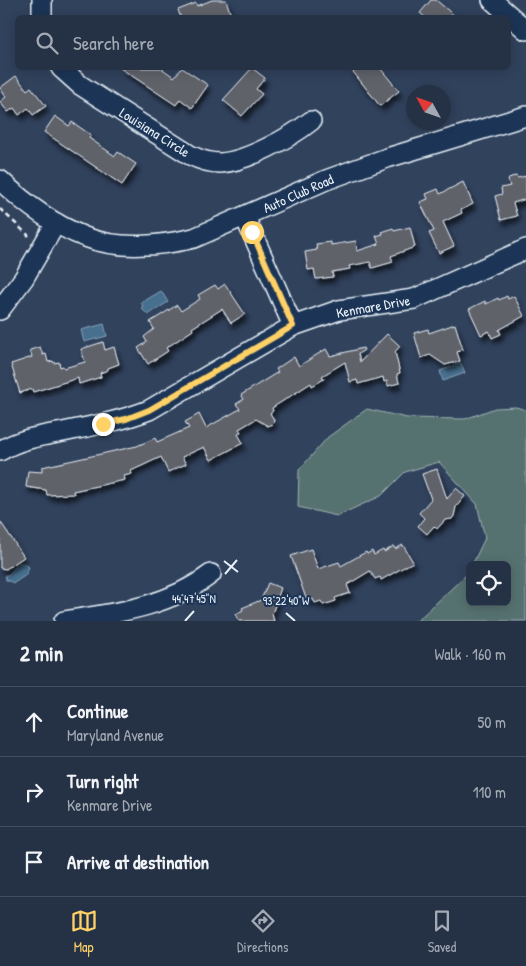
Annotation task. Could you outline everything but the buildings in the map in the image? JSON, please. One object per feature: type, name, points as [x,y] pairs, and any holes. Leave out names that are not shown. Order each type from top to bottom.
[{"type":"street","points":[[42,0],[42,15]]},
{"type":"street","points":[[492,0],[509,15]]},
{"type":"street","points":[[511,17],[526,30]]},
{"type":"street","name":"Louisiana Circle","points":[[63,70],[80,85],[190,155],[204,161],[221,163],[245,157],[297,132],[311,121]]},
{"type":"street","name":"Auto Club Road","points":[[0,180],[16,195],[56,223],[85,237],[99,242],[152,245],[173,243],[194,238],[326,180],[387,158],[526,116]]},
{"type":"street","points":[[245,217],[293,326]]},
{"type":"street","points":[[0,310],[24,278],[56,223]]},
{"type":"street","name":"Kenmare Drive","points":[[0,451],[30,438],[119,421],[149,410],[293,326],[339,310],[414,299],[526,249]]},
{"type":"street","points":[[64,621],[148,606],[180,594],[210,574]]},
{"type":"path","points":[[0,209],[29,236]]},
{"type":"green space","points":[[516,407],[526,410],[526,621],[416,621],[466,575],[466,606],[511,606],[511,561],[474,561],[485,538],[477,504],[439,462],[405,472],[381,496],[337,516],[298,507],[299,470],[328,437],[367,409],[407,418],[465,419],[495,408]]},
{"type":"water","points":[[161,291],[168,302],[148,315],[141,308],[143,306],[141,303]]},
{"type":"water","points":[[104,324],[107,336],[84,342],[81,330]]},
{"type":"water","points":[[461,363],[465,373],[443,381],[440,371]]},
{"type":"water","points":[[19,563],[25,563],[29,567],[26,575],[14,583],[6,580],[5,575],[8,575]]},
{"type":"route","points":[[103,424],[126,419],[149,410],[293,326],[252,232]]}]
